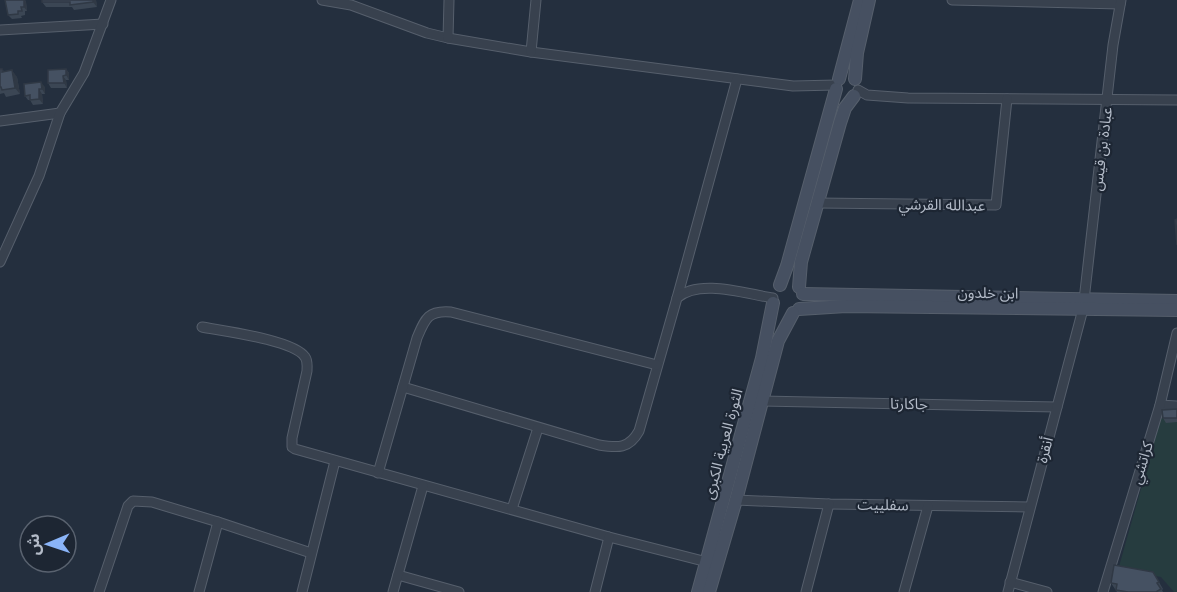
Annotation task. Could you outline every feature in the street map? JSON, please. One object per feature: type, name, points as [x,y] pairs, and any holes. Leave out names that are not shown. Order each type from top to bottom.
[{"type":"street","points":[[0,261],[39,176],[60,113],[84,73],[111,0]]},
{"type":"street","points":[[322,0],[351,5],[427,33],[448,38],[531,52],[793,86],[837,84],[845,76],[856,88],[867,95],[1177,100]]},
{"type":"street","points":[[448,38],[449,0]]},
{"type":"street","points":[[531,52],[536,0]]},
{"type":"street","points":[[860,0],[787,266],[780,285],[774,293],[773,300],[779,311],[783,313],[796,311],[803,301],[801,262],[840,123],[856,88],[857,53],[869,0]]},
{"type":"street","points":[[951,0],[1120,2]]},
{"type":"street","name":"عبادة بن قيس","points":[[1083,304],[1120,2]]},
{"type":"street","points":[[0,30],[103,24]]},
{"type":"street","points":[[403,387],[599,445],[624,446],[634,440],[639,431],[677,298],[737,79]]},
{"type":"street","points":[[837,84],[843,97],[856,88]]},
{"type":"street","name":"عبدالله القرشي","points":[[817,203],[996,205],[1007,99]]},
{"type":"street","points":[[0,121],[60,113]]},
{"type":"street","points":[[780,285],[790,283],[801,291]]},
{"type":"street","points":[[677,298],[687,290],[706,287],[773,300]]},
{"type":"street","name":"ابن خلدون","points":[[801,291],[1177,310]]},
{"type":"street","name":"الثورة العربية الكبرى","points":[[698,592],[736,500],[762,401],[773,300]]},
{"type":"street","name":"ابن خلدون","points":[[796,311],[846,306],[1177,301]]},
{"type":"street","name":"أنقرة","points":[[1009,587],[1083,304]]},
{"type":"street","points":[[378,473],[417,338],[425,320],[432,313],[440,311],[657,365]]},
{"type":"street","name":"الثورة العربية الكبرى","points":[[709,592],[711,563],[767,359],[781,332],[796,311]]},
{"type":"street","points":[[202,327],[265,339],[286,346],[304,356],[307,360],[307,371],[292,447],[423,486],[711,563]]},
{"type":"street","name":"كراتشي","points":[[1103,592],[1160,405],[1177,333]]},
{"type":"street","name":"جاكارتا","points":[[762,401],[1057,406]]},
{"type":"street","points":[[1160,405],[1177,406]]},
{"type":"street","points":[[512,509],[538,428]]},
{"type":"street","points":[[302,592],[335,461]]},
{"type":"street","points":[[393,592],[423,486]]},
{"type":"street","name":"سفلييت","points":[[736,500],[1029,507]]},
{"type":"street","points":[[99,592],[128,506],[133,501],[152,502],[311,552]]},
{"type":"street","points":[[806,592],[830,504]]},
{"type":"street","points":[[904,592],[928,506]]},
{"type":"street","points":[[200,592],[218,522]]},
{"type":"street","points":[[595,592],[609,537]]},
{"type":"street","points":[[398,575],[459,592]]},
{"type":"street","points":[[1009,587],[1047,592]]},
{"type":"green space","points":[[1163,411],[1177,411],[1177,592],[1174,592],[1161,577],[1118,570]]},
{"type":"building","points":[[5,0],[24,0],[22,11],[8,15]]},
{"type":"building","points":[[42,0],[93,0],[93,2],[70,5],[70,2],[42,2]]},
{"type":"building","points":[[0,69],[2,72],[12,70],[15,88],[2,90]]},
{"type":"building","points":[[66,69],[66,75],[63,76],[64,83],[48,83],[48,70]]},
{"type":"building","points":[[41,82],[42,89],[39,89],[39,99],[30,100],[30,95],[25,96],[24,84]]},
{"type":"building","points":[[1177,219],[1177,245],[1175,220]]},
{"type":"building","points":[[1177,409],[1177,418],[1163,418],[1162,410]]},
{"type":"building","points":[[1114,565],[1153,572],[1161,589],[1156,592],[1116,590],[1117,584],[1111,583]]}]
